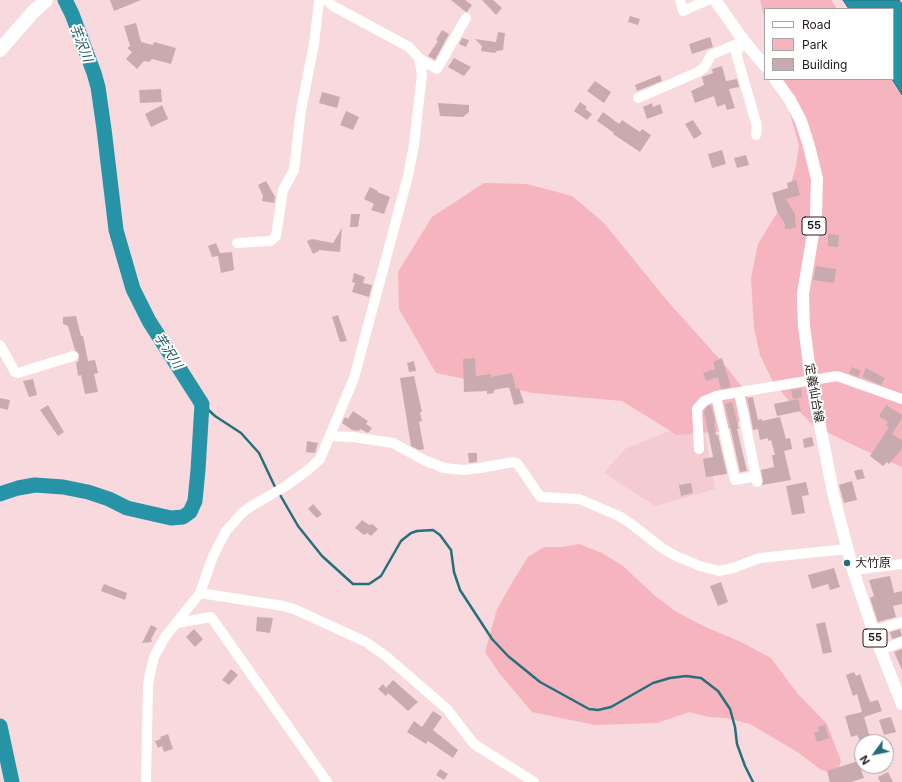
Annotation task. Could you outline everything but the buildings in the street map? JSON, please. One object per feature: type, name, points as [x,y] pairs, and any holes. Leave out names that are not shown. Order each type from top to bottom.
[{"type":"highway","points":[[0,50],[33,12],[46,0]]},
{"type":"main road","points":[[715,0],[744,41],[764,65]]},
{"type":"main road","name":"定義仙台線","points":[[776,80],[790,100],[801,121],[817,179],[816,216],[803,294],[804,326],[810,380],[834,497],[853,570],[880,650],[901,697]]},
{"type":"street","points":[[238,244],[271,241],[276,236],[283,190],[294,170],[301,110],[314,44],[320,0]]},
{"type":"street","points":[[327,0],[333,6],[409,47],[419,58],[437,69],[466,18]]},
{"type":"street","points":[[680,0],[684,11],[708,0]]},
{"type":"street","points":[[638,98],[698,72],[704,68],[712,55],[744,41]]},
{"type":"street","points":[[744,41],[736,53],[757,126],[756,135]]},
{"type":"street","points":[[146,782],[149,678],[151,666],[158,649],[165,637],[200,593],[213,556],[226,531],[242,513],[286,486],[320,459],[354,378],[408,176],[414,145],[422,74],[419,58]]},
{"type":"street","points":[[0,345],[15,372],[18,373],[73,356]]},
{"type":"street","points":[[699,449],[697,409],[704,401],[716,396],[837,376],[902,399]]},
{"type":"street","points":[[716,396],[735,480],[756,479],[738,392]]},
{"type":"street","points":[[330,436],[353,437],[393,443],[424,460],[444,468],[464,470],[512,462],[517,463],[541,497],[579,499],[630,523],[662,548],[676,556],[700,566],[719,571],[733,568],[760,558],[848,549]]},
{"type":"street","points":[[853,570],[902,564]]},
{"type":"street","points":[[200,593],[294,609],[366,642],[387,657],[447,709],[474,744],[534,782]]},
{"type":"street","points":[[177,623],[210,617],[327,782]]},
{"type":"street","points":[[873,631],[902,622]]},
{"type":"street","points":[[880,650],[902,642]]},
{"type":"shaded area","points":[[700,406],[715,489],[655,506],[604,473],[625,449],[692,422]]},
{"type":"green space","points":[[760,0],[831,0],[836,8],[764,8],[764,16]]},
{"type":"green space","points":[[902,73],[902,467],[814,426],[773,382],[760,355],[754,328],[751,278],[758,244],[788,195],[796,166],[799,145],[780,80],[894,80],[894,78]]},
{"type":"green space","points":[[484,183],[527,184],[572,196],[603,222],[670,304],[723,363],[747,393],[748,416],[725,431],[677,435],[622,401],[533,393],[436,373],[399,309],[398,272],[432,217]]},
{"type":"green space","points":[[579,544],[602,553],[623,566],[654,595],[675,611],[771,658],[797,693],[827,724],[841,761],[837,773],[821,770],[799,753],[750,724],[726,718],[709,717],[689,712],[657,723],[595,725],[532,712],[500,674],[485,652],[497,609],[528,557],[544,547],[563,547]]},
{"type":"water","points":[[843,0],[899,0],[902,4],[902,95],[893,80],[894,80],[894,8],[848,8]]},
{"type":"waterway","name":"芋沢川","points":[[0,494],[18,488],[35,485],[63,487],[88,492],[109,499],[127,508],[171,518],[183,517],[190,512],[195,501],[202,404],[149,321],[133,289],[116,230],[98,87],[72,14],[65,0]]},
{"type":"waterway","points":[[202,404],[215,416],[241,433],[259,453],[276,489]]},
{"type":"waterway","points":[[279,493],[298,526],[322,556],[353,584],[369,584],[381,576],[401,541],[411,533],[433,530],[440,535],[451,550],[454,572],[460,590],[492,639],[508,656],[540,682],[589,709],[598,710],[611,707],[653,683],[670,678],[686,676],[701,678],[718,691],[730,709],[735,727],[737,744],[753,782]]},
{"type":"waterway","name":"芋沢川","points":[[0,726],[12,782]]},
{"type":"place","name":"大竹原","points":[[847,563]]}]
